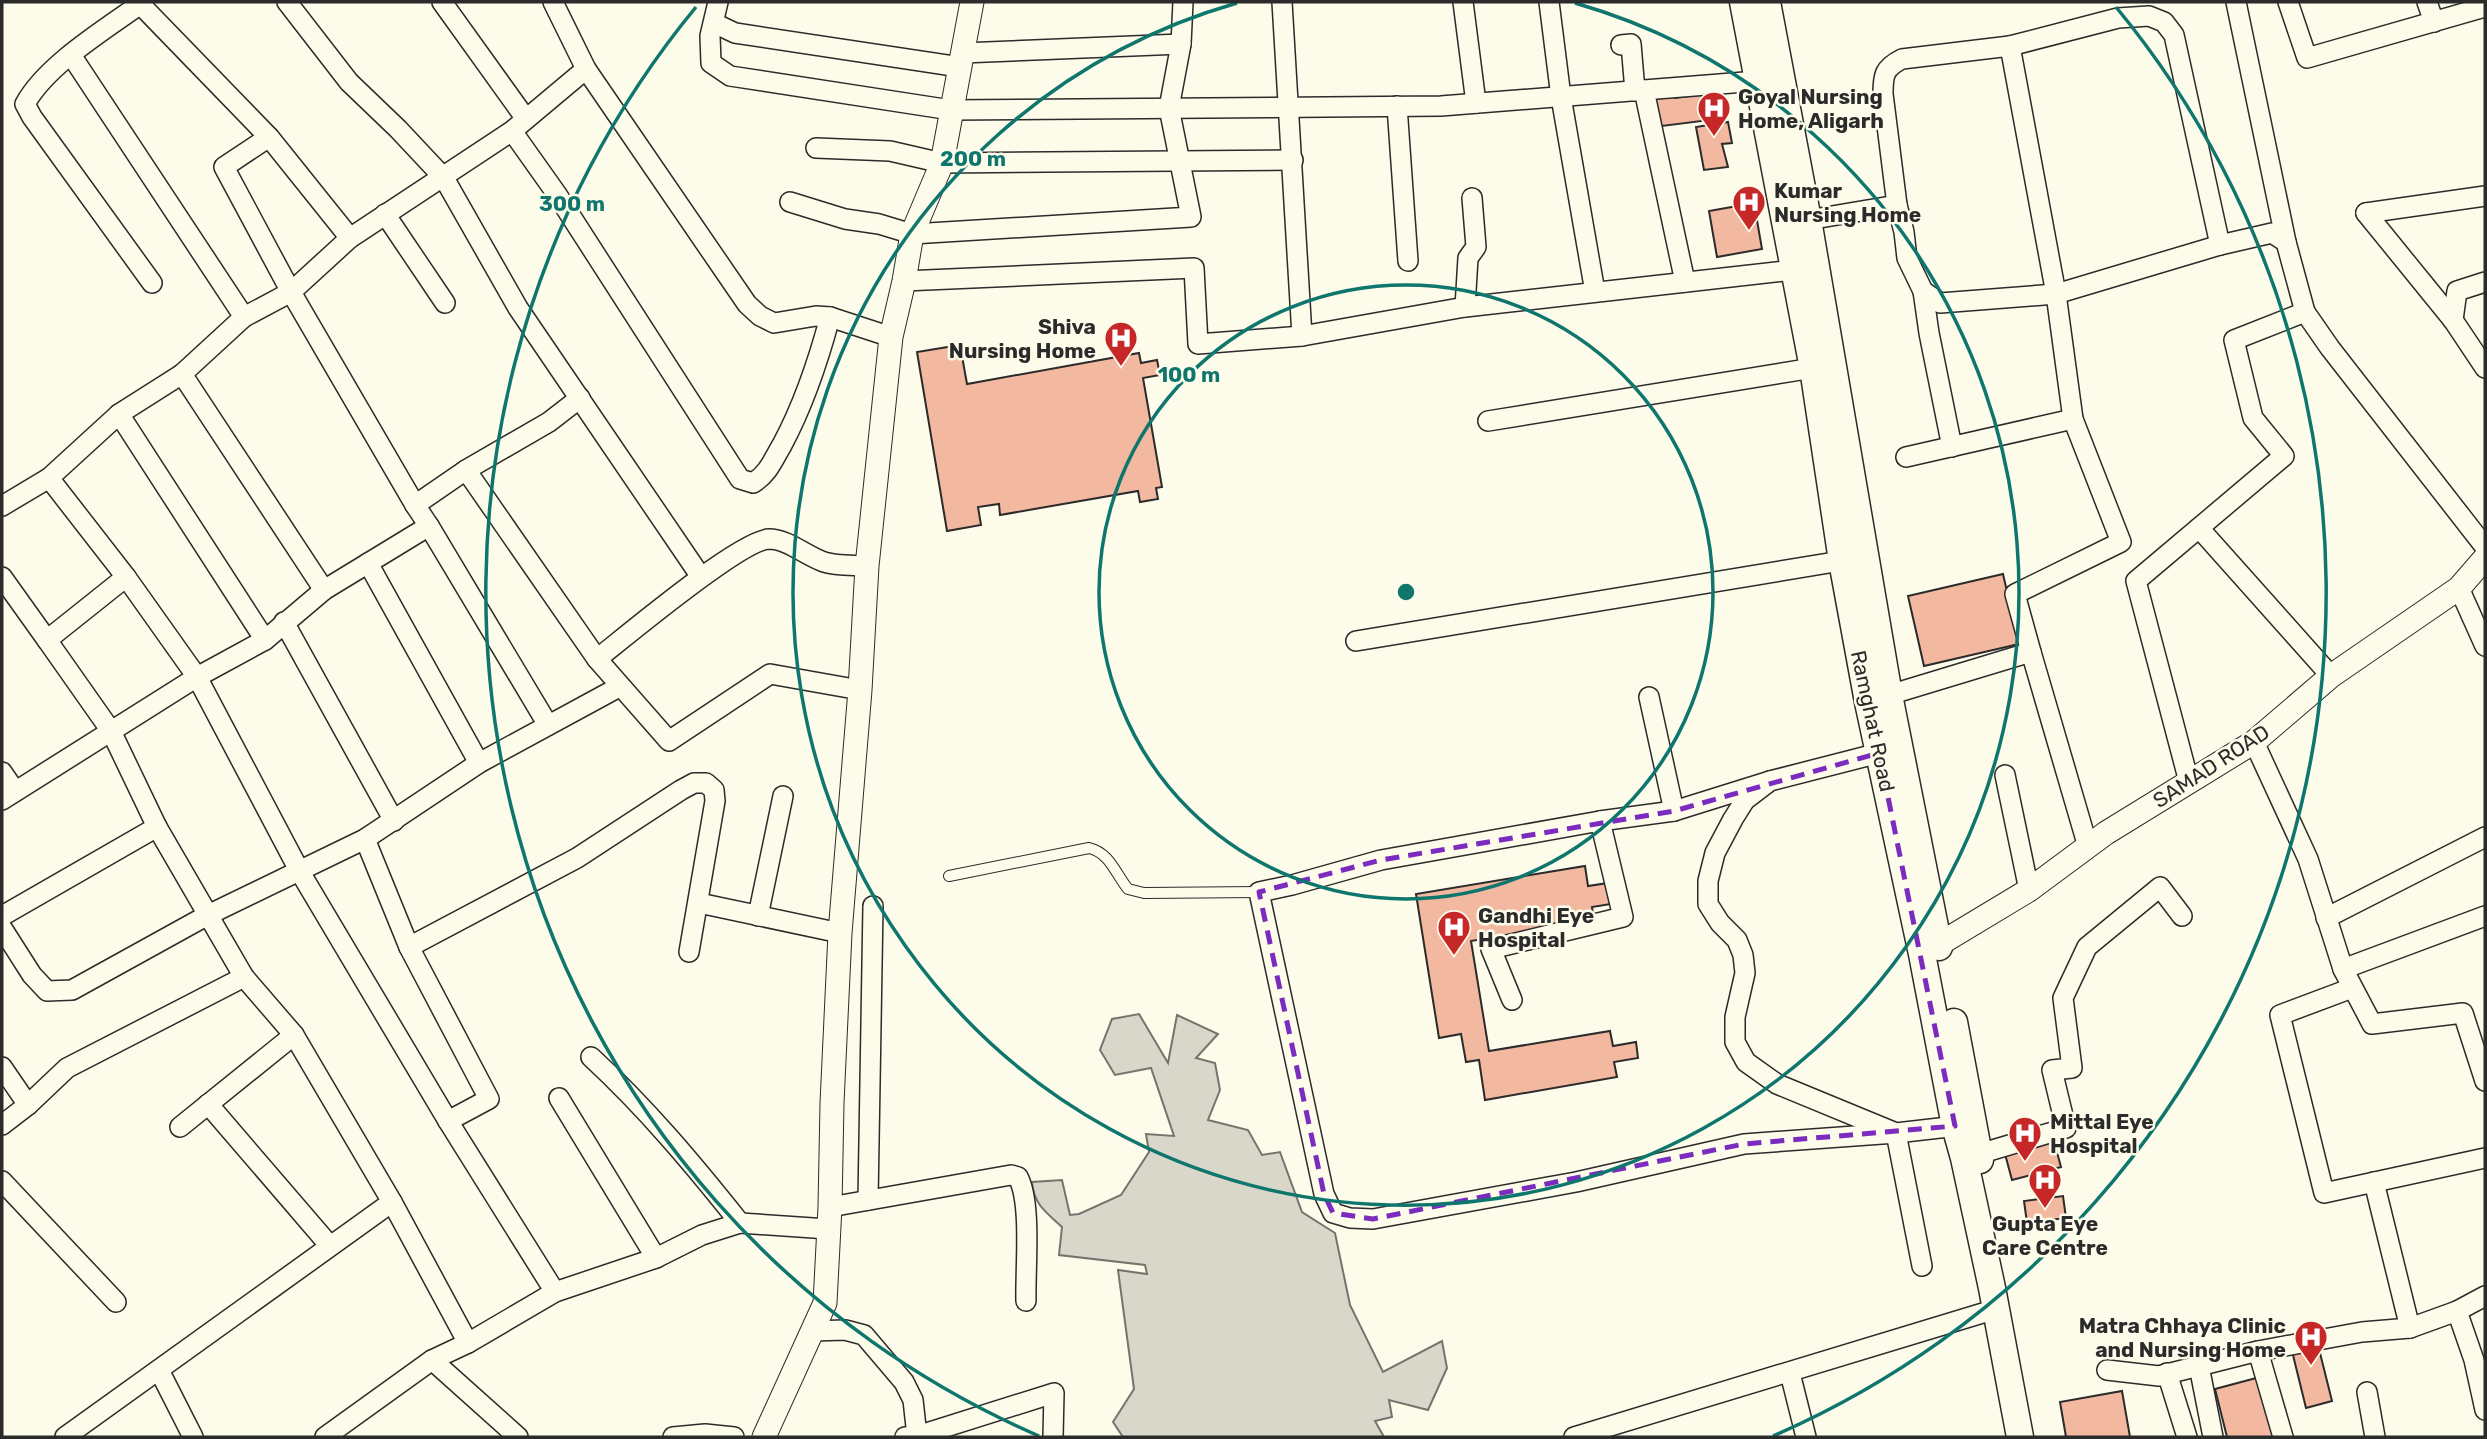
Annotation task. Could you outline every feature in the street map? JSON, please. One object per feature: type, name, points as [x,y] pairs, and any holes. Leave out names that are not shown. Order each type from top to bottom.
[{"type":"main road","name":"Ramghat Road","points":[[1743,2],[1770,80],[1808,220],[1853,559],[1889,695],[1889,751]]},
{"type":"main road","name":"Ramghat Road","points":[[1767,2],[1770,80],[1793,270],[1853,559],[1964,1125],[1964,1158],[1996,1309],[2023,1408],[2036,1437]]},
{"type":"main road","name":"Ramghat Road","points":[[1964,1125],[1979,1154],[2009,1284],[2023,1408],[2020,1437]]},
{"type":"street","points":[[287,2],[349,82],[444,178],[517,308],[701,577]]},
{"type":"street","points":[[442,2],[519,125],[556,193],[740,479],[753,484],[764,476],[796,419],[816,371],[830,317]]},
{"type":"street","points":[[553,2],[586,69],[747,304],[760,316],[774,323],[816,316],[830,317],[891,337]]},
{"type":"street","points":[[718,2],[710,36],[711,64],[730,76],[951,110],[1397,106],[1476,103],[1770,80]]},
{"type":"street","points":[[764,1437],[825,1303],[840,933],[860,690],[867,566],[891,337],[912,234],[942,163],[972,2]]},
{"type":"street","points":[[790,202],[845,219],[879,224],[912,234],[1191,217],[1169,108],[1181,44],[1182,2]]},
{"type":"street","points":[[1282,2],[1302,336]]},
{"type":"street","points":[[1463,2],[1476,103]]},
{"type":"street","points":[[1549,2],[1561,97],[1595,292]]},
{"type":"street","points":[[2236,2],[2286,242],[2305,312],[2485,547]]},
{"type":"street","points":[[2288,2],[2307,58],[2485,8]]},
{"type":"street","points":[[2427,2],[2434,22]]},
{"type":"street","points":[[152,283],[25,104],[47,74],[141,3],[269,137],[350,238]]},
{"type":"street","points":[[1952,447],[1923,291],[1907,258],[1897,205],[1883,94],[1883,77],[1891,64],[1902,59],[2010,46],[2118,19],[2149,16],[2164,22],[2174,35],[2220,245]]},
{"type":"street","points":[[714,23],[735,33],[961,60],[1181,44]]},
{"type":"street","points":[[1621,45],[1631,44],[1685,282]]},
{"type":"street","points":[[2010,46],[2056,294],[2073,419],[2121,542],[2015,594],[2088,847]]},
{"type":"street","points":[[71,55],[244,317]]},
{"type":"street","points":[[2,506],[49,478],[119,414],[182,374],[244,317],[291,292],[350,238],[444,178],[519,125],[586,69]]},
{"type":"street","points":[[1397,106],[1408,261]]},
{"type":"street","points":[[269,137],[224,167],[291,292],[548,725]]},
{"type":"street","points":[[816,148],[890,151],[942,163],[1293,160]]},
{"type":"street","points":[[2485,196],[2366,213],[2453,320],[2485,368]]},
{"type":"street","points":[[1465,307],[1468,258],[1476,247],[1472,198]]},
{"type":"street","points":[[1808,220],[1897,205]]},
{"type":"street","points":[[385,214],[445,303]]},
{"type":"street","points":[[1923,291],[1940,303],[2056,294],[2220,245],[2272,233],[2286,242]]},
{"type":"street","points":[[904,282],[1195,268],[1198,344],[1302,336],[1465,307],[1793,270]]},
{"type":"street","points":[[2453,320],[2457,291],[2485,282]]},
{"type":"street","points":[[2189,782],[2136,581],[2284,456],[2253,418],[2234,340],[2305,312]]},
{"type":"street","points":[[1488,421],[1813,368]]},
{"type":"street","points":[[182,374],[324,590]]},
{"type":"street","points":[[415,505],[466,470],[549,422],[580,398]]},
{"type":"street","points":[[119,414],[265,640]]},
{"type":"street","points":[[1906,457],[2073,419]]},
{"type":"street","points":[[466,470],[597,659],[669,741],[770,674],[860,690]]},
{"type":"street","points":[[49,478],[126,577],[197,677],[300,872],[448,1121],[555,1292]]},
{"type":"street","points":[[2,772],[8,795],[197,677],[265,640],[324,590],[429,526]]},
{"type":"street","points":[[2199,528],[2331,677]]},
{"type":"street","points":[[597,659],[701,577],[758,542],[770,539],[781,542],[825,563],[867,566]]},
{"type":"street","name":"SAMAD ROAD","points":[[1930,949],[2029,890],[2106,833],[2254,741],[2331,677],[2459,588],[2485,558]]},
{"type":"street","points":[[1356,641],[1853,559]]},
{"type":"street","points":[[368,563],[479,763]]},
{"type":"street","points":[[2,577],[111,732],[157,827],[206,916],[244,977],[294,1035],[392,1202],[468,1343]]},
{"type":"street","points":[[47,640],[126,577]]},
{"type":"street","points":[[2459,588],[2485,646]]},
{"type":"street","points":[[284,622],[394,821]]},
{"type":"street","points":[[1889,695],[2031,652]]},
{"type":"street","points":[[2,928],[32,975],[47,990],[72,990],[206,916],[365,839],[479,763],[620,687]]},
{"type":"street","points":[[1649,697],[1674,811]]},
{"type":"street","points":[[2254,741],[2308,859],[2343,969],[2372,1024],[2463,1013],[2485,1081]]},
{"type":"street","points":[[1889,751],[1770,781],[1674,811],[1600,821],[1381,860],[1259,892],[1324,1194],[1333,1213],[1349,1218],[1373,1219],[1576,1182],[1744,1144],[1896,1133],[1964,1125]]},
{"type":"street","points":[[2005,775],[2029,890]]},
{"type":"street","points":[[1770,781],[1745,800],[1733,818],[1715,853],[1708,881],[1707,904],[1720,923],[1737,940],[1743,955],[1745,973],[1735,1017],[1735,1042],[1746,1062],[1777,1084],[1896,1133]]},
{"type":"street","points":[[409,947],[578,858],[681,790],[694,783],[706,783],[714,790],[715,801],[690,952]]},
{"type":"street","points":[[758,916],[783,796]]},
{"type":"street","points":[[1512,1000],[1491,949],[1623,916],[1600,821]]},
{"type":"street","points":[[2,916],[157,827]]},
{"type":"street","points":[[2326,918],[2485,837]]},
{"type":"street","points":[[365,839],[409,947],[489,1099],[448,1121]]},
{"type":"street","points":[[1979,1154],[2066,1128],[2052,1070],[2072,1068],[2063,998],[2087,947],[2160,887],[2182,915]]},
{"type":"street","points":[[699,903],[840,933]]},
{"type":"street","points":[[868,1200],[873,906]]},
{"type":"street","points":[[2343,969],[2485,916]]},
{"type":"street","points":[[2,1125],[28,1105],[66,1068],[244,977]]},
{"type":"street","points":[[2352,988],[2280,1015],[2324,1193],[2485,1158]]},
{"type":"street","points":[[180,1126],[294,1035]]},
{"type":"street","points":[[591,1057],[629,1092],[674,1140],[740,1223]]},
{"type":"street","points":[[2,1067],[28,1105]]},
{"type":"street","points":[[559,1098],[656,1258]]},
{"type":"street","points":[[208,1104],[330,1246]]},
{"type":"street","points":[[1896,1133],[1922,1266]]},
{"type":"street","points":[[325,1437],[432,1360],[468,1343],[555,1292],[656,1258],[702,1235],[740,1223],[829,1218],[868,1200],[1011,1175],[1018,1177],[1023,1188],[1026,1301]]},
{"type":"street","points":[[2,1181],[116,1302]]},
{"type":"street","points":[[2374,1182],[2410,1328]]},
{"type":"street","points":[[65,1437],[392,1202]]},
{"type":"street","points":[[2107,1370],[2159,1376],[2258,1351],[2362,1332],[2410,1328],[2457,1311],[2485,1296]]},
{"type":"street","points":[[1574,1437],[1996,1309]]},
{"type":"street","points":[[2457,1311],[2474,1360],[2485,1410]]},
{"type":"street","points":[[812,1331],[845,1330],[864,1335],[909,1391],[913,1400],[911,1437],[1054,1393],[1053,1437]]},
{"type":"street","points":[[2258,1351],[2283,1437]]},
{"type":"street","points":[[432,1360],[518,1437]]},
{"type":"street","points":[[2199,1366],[2213,1437]]},
{"type":"street","points":[[159,1370],[193,1437]]},
{"type":"street","points":[[1790,1373],[1806,1437]]},
{"type":"street","points":[[2167,1373],[2187,1437]]},
{"type":"street","points":[[2367,1392],[2375,1437]]},
{"type":"street","points":[[673,1437],[705,1434],[734,1437]]},
{"type":"lane","points":[[949,876],[1089,848],[1099,850],[1109,859],[1128,888],[1144,893],[1259,892]]},
{"type":"highlighted area","points":[[1879,753],[1955,1126],[1744,1144],[1373,1219],[1333,1213],[1324,1194],[1259,892],[1381,860],[1674,811]]},
{"type":"shaded area","points":[[1139,1014],[1168,1063],[1177,1015],[1218,1034],[1196,1058],[1215,1063],[1220,1090],[1208,1120],[1248,1130],[1262,1155],[1280,1152],[1302,1212],[1335,1233],[1350,1305],[1383,1372],[1442,1341],[1447,1368],[1428,1410],[1389,1400],[1392,1417],[1375,1421],[1384,1437],[1123,1437],[1113,1422],[1134,1389],[1118,1270],[1147,1274],[1145,1265],[1059,1255],[1062,1227],[1038,1202],[1032,1182],[1062,1180],[1070,1215],[1079,1214],[1121,1195],[1149,1152],[1146,1134],[1174,1136],[1151,1068],[1115,1075],[1100,1050],[1112,1019]]},
{"type":"building","points":[[1722,85],[1726,118],[1654,127],[1650,93],[1674,90],[1675,98],[1713,93]]},
{"type":"building","points":[[1728,122],[1732,143],[1722,144],[1728,167],[1704,170],[1696,127]]},
{"type":"building","points":[[1754,203],[1762,249],[1717,257],[1709,211]]},
{"type":"building","points":[[960,345],[967,384],[1139,353],[1141,363],[1157,360],[1160,375],[1143,378],[1162,487],[1156,488],[1158,499],[1140,502],[1138,491],[1000,515],[999,504],[978,507],[981,525],[947,531],[917,352]]},
{"type":"building","points":[[2003,574],[2019,644],[1924,666],[1908,596]]},
{"type":"building","points":[[1585,866],[1588,886],[1608,883],[1611,904],[1592,907],[1594,920],[1471,941],[1489,1051],[1610,1031],[1613,1046],[1636,1042],[1638,1058],[1614,1062],[1617,1077],[1485,1100],[1479,1060],[1466,1062],[1461,1034],[1439,1038],[1416,894]]},
{"type":"building","points":[[2054,1141],[2061,1167],[2012,1180],[2005,1154]]},
{"type":"building","points":[[2063,1196],[2066,1218],[2027,1223],[2024,1201]]},
{"type":"building","points":[[2318,1345],[2332,1401],[2306,1408],[2292,1351]]},
{"type":"building","points":[[2260,1377],[2275,1437],[2227,1437],[2215,1389]]},
{"type":"building","points":[[2122,1391],[2130,1437],[2066,1437],[2060,1402]]},
{"type":"place","name":"Goyal Nursing Home, Aligarh","points":[[1714,138]]},
{"type":"place","name":"Kumar Nursing Home","points":[[1749,232]]},
{"type":"place","name":"Shiva Nursing Home","points":[[1121,368]]},
{"type":"place","name":"Gandhi Eye Hospital","points":[[1454,957]]},
{"type":"place","name":"Mittal Eye Hospital","points":[[2025,1163]]},
{"type":"place","name":"Gupta Eye Care Centre","points":[[2045,1210]]},
{"type":"place","name":"Matra Chhaya Clinic and Nursing Home","points":[[2311,1367]]}]
